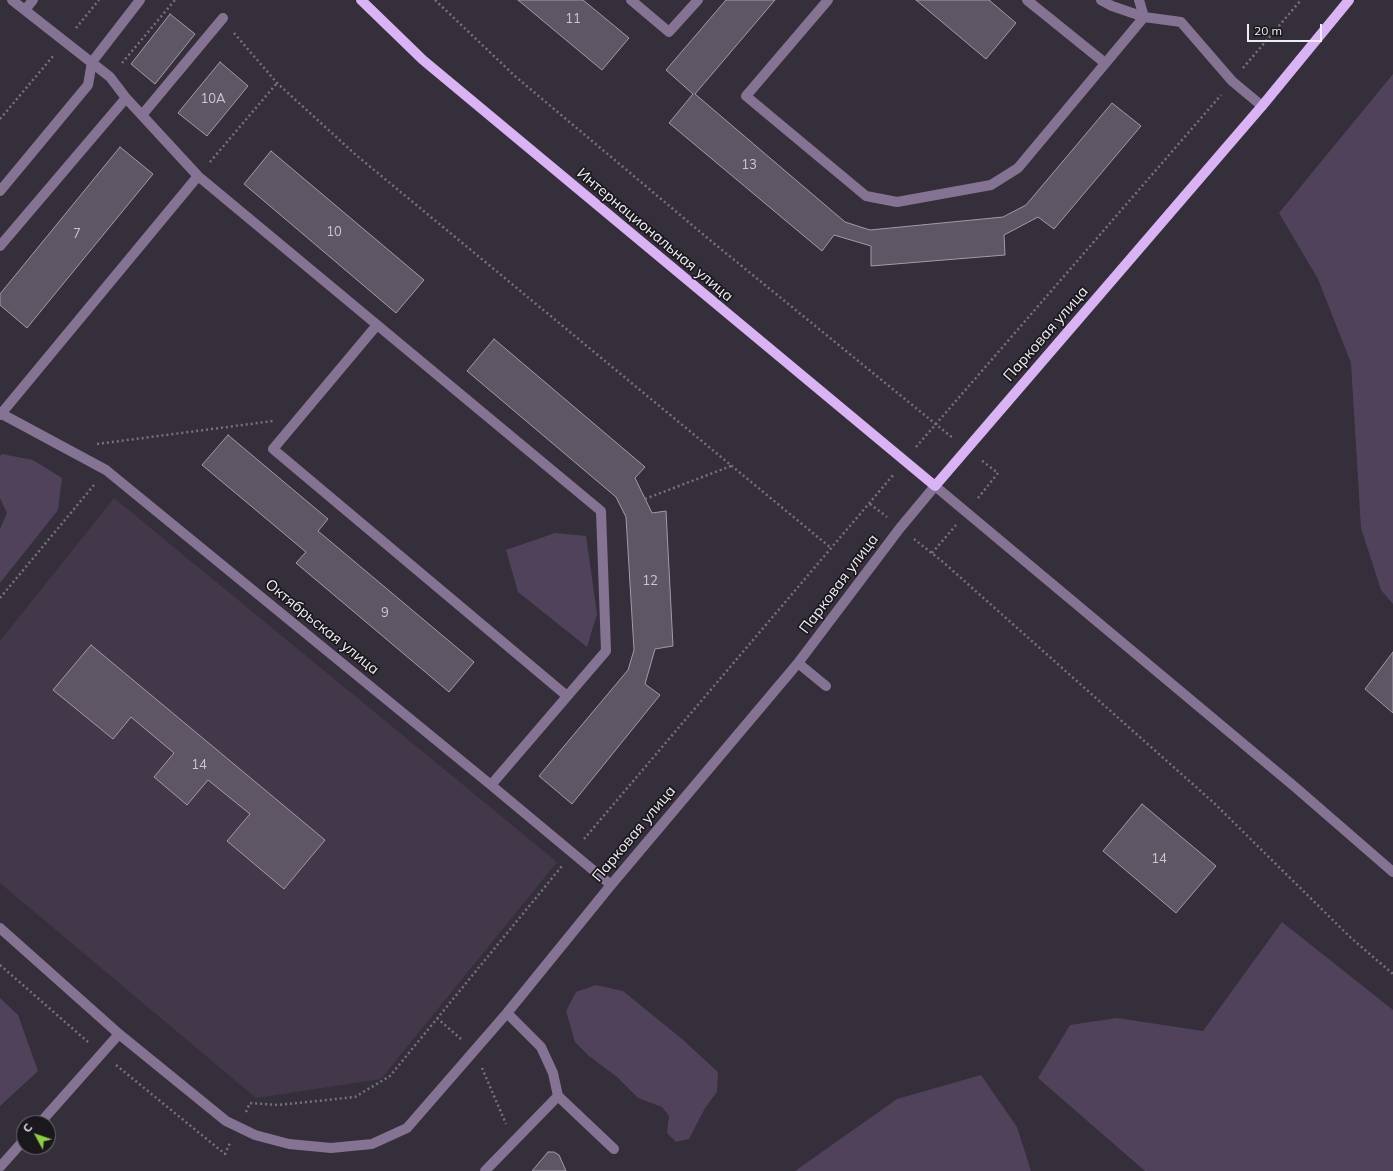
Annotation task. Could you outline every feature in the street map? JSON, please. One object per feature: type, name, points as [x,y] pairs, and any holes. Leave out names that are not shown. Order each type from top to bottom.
[{"type":"main road","name":"Интернациональная улица","points":[[361,0],[422,60],[935,486]]},
{"type":"main road","name":"Парковая улица","points":[[935,486],[1262,106],[1349,0]]},
{"type":"street","points":[[12,0],[110,77],[126,98],[198,176],[601,511],[606,651],[491,785]]},
{"type":"street","points":[[24,10],[32,0]]},
{"type":"street","points":[[0,191],[88,85],[92,62],[140,0]]},
{"type":"street","points":[[631,0],[669,32],[698,0]]},
{"type":"street","points":[[828,0],[746,96],[866,196],[897,202],[991,185],[1018,168],[1144,17]]},
{"type":"street","points":[[1027,0],[1105,63]]},
{"type":"street","points":[[1100,0],[1112,6],[1144,17],[1181,22],[1232,81],[1262,106]]},
{"type":"street","points":[[1138,0],[1144,17]]},
{"type":"street","points":[[142,115],[223,18]]},
{"type":"street","points":[[0,246],[126,98]]},
{"type":"street","points":[[0,414],[198,176]]},
{"type":"street","points":[[377,325],[273,449],[566,696]]},
{"type":"street","name":"Октябрьская улица","points":[[0,414],[106,470],[611,885]]},
{"type":"street","points":[[935,486],[1295,787],[1393,872]]},
{"type":"street","name":"Парковая улица","points":[[0,928],[119,1034],[226,1121],[238,1127],[255,1135],[288,1144],[331,1148],[372,1144],[407,1128],[507,1013],[611,885],[798,664],[900,528],[935,486]]},
{"type":"street","points":[[798,664],[826,686]]},
{"type":"street","points":[[507,1013],[541,1048],[553,1073],[558,1096],[614,1149]]},
{"type":"street","points":[[47,1115],[119,1034]]},
{"type":"street","points":[[485,1171],[558,1096]]},
{"type":"street","points":[[0,1167],[16,1149]]},
{"type":"path","points":[[0,119],[99,0]]},
{"type":"path","points":[[110,77],[175,0]]},
{"type":"path","points":[[435,0],[516,77],[710,241],[936,424]]},
{"type":"path","points":[[0,965],[102,1054],[224,1154],[250,1103],[278,1105],[355,1097],[390,1076],[573,853],[870,504],[904,461],[1301,0]]},
{"type":"path","points":[[223,18],[236,37],[277,83],[356,155],[831,548]]},
{"type":"path","points":[[198,176],[277,83]]},
{"type":"path","points":[[96,444],[299,418]]},
{"type":"path","points":[[645,499],[731,466]]},
{"type":"path","points":[[0,598],[106,470]]},
{"type":"path","points":[[870,504],[943,562],[1214,803],[1350,936],[1393,974]]},
{"type":"path","points":[[437,1018],[474,1051],[514,1142]]},
{"type":"shaded area","points":[[1393,74],[1393,604],[1381,590],[1361,528],[1351,363],[1318,279],[1279,213]]},
{"type":"shaded area","points":[[2,454],[33,460],[62,478],[58,510],[0,583],[0,529],[7,513],[0,498],[0,456]]},
{"type":"shaded area","points":[[114,498],[557,862],[381,1079],[256,1098],[0,883],[0,641]]},
{"type":"shaded area","points":[[555,533],[586,536],[597,614],[587,647],[518,592],[506,550]]},
{"type":"shaded area","points":[[1282,922],[1393,1010],[1393,1171],[1145,1171],[1038,1078],[1070,1025],[1117,1018],[1203,1031]]},
{"type":"shaded area","points":[[596,985],[623,991],[682,1039],[718,1072],[717,1092],[705,1108],[689,1139],[676,1142],[667,1133],[669,1116],[662,1107],[638,1098],[616,1076],[589,1056],[575,1042],[566,1011],[576,992]]},
{"type":"shaded area","points":[[0,998],[18,1015],[38,1071],[0,1106]]},
{"type":"shaded area","points":[[981,1075],[1017,1127],[1031,1171],[795,1171],[897,1099]]},
{"type":"building","points":[[518,0],[583,0],[629,38],[602,70]]},
{"type":"building","points":[[726,0],[775,0],[695,94],[845,222],[870,230],[1003,217],[1026,205],[1112,103],[1141,126],[1054,229],[1038,217],[1004,235],[1005,255],[871,266],[871,246],[834,235],[822,251],[669,123],[693,94],[666,70]]},
{"type":"building","points":[[916,0],[989,0],[1016,23],[986,59]]},
{"type":"building","points":[[170,14],[195,34],[155,84],[131,64]]},
{"type":"building","points":[[220,62],[248,86],[207,136],[178,113]]},
{"type":"building","points":[[120,147],[153,174],[27,328],[0,305],[0,294]]},
{"type":"building","points":[[271,151],[424,280],[396,313],[244,184]]},
{"type":"building","points":[[494,339],[645,467],[635,478],[652,513],[666,511],[673,646],[655,649],[645,684],[660,695],[572,804],[539,776],[628,670],[634,650],[626,517],[616,497],[467,371]]},
{"type":"building","points":[[228,435],[328,519],[318,531],[474,662],[449,692],[296,563],[306,552],[202,465]]},
{"type":"building","points":[[91,645],[325,840],[284,889],[227,841],[250,814],[208,780],[187,805],[154,777],[174,753],[131,717],[113,739],[53,690]]},
{"type":"building","points":[[1393,652],[1393,713],[1365,689]]},
{"type":"building","points":[[1142,804],[1216,866],[1176,913],[1103,851]]},
{"type":"building","points":[[548,1152],[554,1152],[559,1155],[566,1171],[532,1171]]}]
